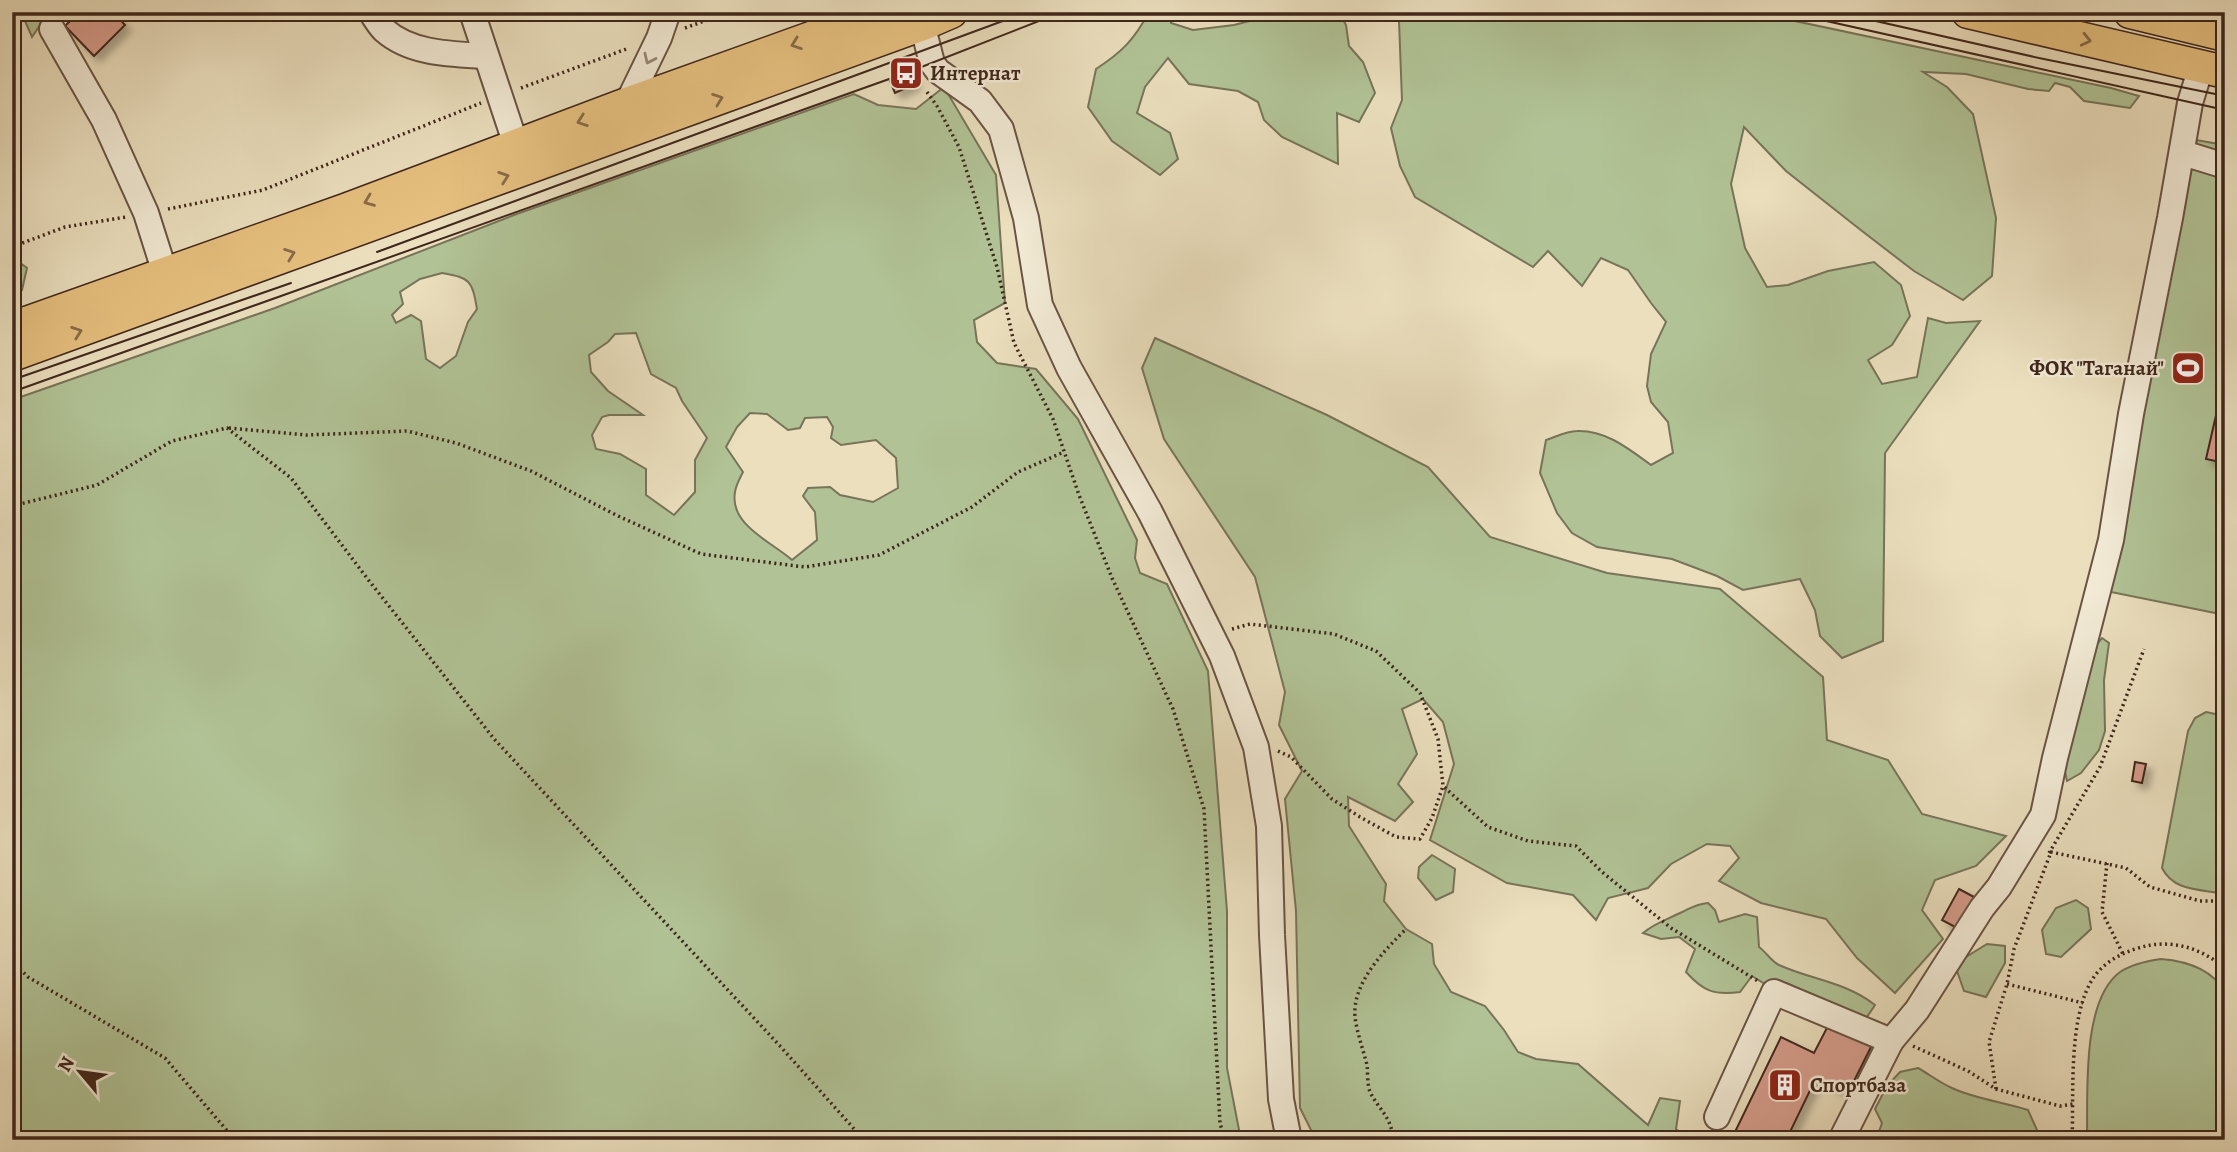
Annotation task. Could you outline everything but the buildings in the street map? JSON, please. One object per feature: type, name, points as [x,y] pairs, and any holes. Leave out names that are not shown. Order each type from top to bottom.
[{"type":"main road","points":[[12,328],[345,210],[883,12]]},
{"type":"main road","points":[[1968,12],[2213,69],[2222,29],[2130,12]]},
{"type":"main road","points":[[12,355],[931,16]]},
{"type":"street","points":[[371,12],[385,30],[407,44],[439,53],[485,56]]},
{"type":"street","points":[[472,12],[516,145]]},
{"type":"street","points":[[627,104],[659,38],[668,12]]},
{"type":"street","points":[[931,16],[932,63],[938,71],[979,102],[1001,129],[1026,218],[1040,305],[1069,368],[1150,512],[1212,635],[1256,747],[1269,826],[1281,1085],[1289,1140]]},
{"type":"street","points":[[52,29],[104,120],[146,213],[164,273]]},
{"type":"street","points":[[1841,1140],[1891,1041],[1917,1010],[1982,908],[1999,887],[2043,815],[2111,540],[2131,414],[2183,153],[2190,103],[2213,69]]},
{"type":"street","points":[[2183,153],[2225,166]]},
{"type":"street","points":[[1717,1117],[1774,992],[1891,1041]]},
{"type":"path","points":[[12,247],[65,227],[263,190],[499,95],[729,12]]},
{"type":"path","points":[[922,85],[937,106],[959,147],[997,267],[1014,343],[1053,419],[1112,578],[1173,709],[1204,809],[1220,1124],[1226,1140]]},
{"type":"path","points":[[12,506],[97,485],[172,440],[227,428],[307,435],[407,431],[456,443],[531,471],[616,515],[701,554],[805,567],[879,555],[972,507],[1018,472],[1064,452]]},
{"type":"path","points":[[227,428],[291,478],[495,740],[864,1140]]},
{"type":"path","points":[[1212,635],[1250,624],[1334,634],[1376,651],[1420,693],[1438,739],[1443,786],[1432,818],[1420,839],[1396,837],[1332,799],[1291,757],[1273,748],[1256,747]]},
{"type":"path","points":[[1996,1089],[1989,1042],[2007,984],[2014,949],[2051,852],[2100,767],[2144,649]]},
{"type":"path","points":[[1443,786],[1488,827],[1528,841],[1576,846],[1602,872],[1671,928],[1774,992]]},
{"type":"path","points":[[2040,859],[2051,852],[2107,863],[2126,868],[2150,887],[2200,901],[2225,901]]},
{"type":"path","points":[[2107,863],[2102,912],[2123,954]]},
{"type":"path","points":[[1393,1140],[1393,1128],[1369,1091],[1367,1066],[1355,1014],[1358,993],[1387,948],[1406,929]]},
{"type":"path","points":[[2072,1140],[2075,1038],[2083,1003],[2092,980],[2112,960],[2123,954],[2137,948],[2161,944],[2188,947],[2215,960],[2225,969]]},
{"type":"path","points":[[12,961],[28,977],[165,1058],[235,1140]]},
{"type":"path","points":[[2007,984],[2083,1003]]},
{"type":"path","points":[[1891,1041],[1915,1046],[1968,1071],[1996,1089],[2060,1106],[2073,1104]]},
{"type":"green space","points":[[21,12],[49,12],[32,37]]},
{"type":"green space","points":[[1149,12],[1171,12],[1171,23],[1193,30],[1234,25],[1285,12],[1339,12],[1346,25],[1349,46],[1363,62],[1375,93],[1359,122],[1337,113],[1338,164],[1282,137],[1264,120],[1258,102],[1238,91],[1189,84],[1168,58],[1145,87],[1137,113],[1170,133],[1178,159],[1160,175],[1112,141],[1088,107],[1096,69],[1127,45]]},
{"type":"green space","points":[[1401,12],[1762,14],[2139,96],[2130,108],[2084,101],[2070,87],[2055,83],[2049,91],[2028,89],[1966,74],[1923,72],[1947,87],[1973,114],[1996,218],[1992,276],[1963,300],[1914,271],[1786,171],[1744,127],[1731,184],[1745,248],[1767,287],[1788,285],[1828,271],[1874,262],[1901,285],[1910,316],[1892,345],[1868,360],[1882,384],[1917,377],[1928,318],[1946,323],[1980,321],[1885,453],[1883,641],[1842,658],[1820,636],[1815,610],[1800,579],[1743,590],[1717,576],[1672,559],[1597,547],[1572,533],[1557,513],[1540,473],[1546,440],[1573,431],[1598,434],[1617,442],[1651,465],[1673,453],[1668,422],[1651,402],[1647,386],[1651,354],[1666,322],[1628,270],[1601,258],[1582,286],[1548,251],[1533,267],[1415,197],[1400,166],[1391,128],[1402,100],[1399,21]]},
{"type":"green space","points":[[944,87],[996,175],[1005,303],[974,320],[977,342],[997,363],[1036,369],[1078,419],[1137,540],[1135,558],[1140,573],[1167,584],[1208,671],[1227,911],[1227,1068],[1241,1140],[12,1140],[12,400],[275,308],[514,215],[854,94],[878,105],[916,109]],"holes":[[[442,273],[468,282],[474,292],[477,309],[468,322],[456,356],[440,368],[426,359],[421,321],[411,315],[396,323],[392,315],[403,304],[400,292],[420,279]],[[636,333],[651,374],[676,388],[707,438],[695,460],[695,492],[674,515],[646,495],[646,469],[620,454],[596,449],[592,435],[602,417],[643,415],[608,391],[591,372],[589,355],[615,334]],[[750,413],[767,414],[788,430],[800,428],[805,418],[827,417],[833,427],[831,438],[841,445],[876,440],[896,458],[898,488],[873,502],[840,495],[830,487],[808,488],[803,496],[815,512],[817,540],[792,560],[754,532],[739,514],[735,504],[735,492],[743,472],[726,447],[737,427]]]},
{"type":"green space","name":"ФОК \"Таганай\"","points":[[2196,140],[2225,145],[2225,615],[2106,591]]},
{"type":"green space","points":[[12,257],[27,268],[22,290],[12,295]]},
{"type":"green space","points":[[1155,338],[1327,415],[1428,467],[1490,537],[1607,573],[1720,589],[1823,677],[1827,740],[1888,760],[1922,814],[2006,836],[1976,866],[1935,880],[1922,910],[1943,939],[1895,993],[1857,958],[1826,919],[1761,903],[1719,881],[1739,858],[1730,846],[1707,844],[1671,864],[1648,888],[1608,898],[1596,920],[1573,895],[1507,883],[1430,840],[1454,764],[1443,722],[1423,699],[1402,709],[1417,754],[1398,784],[1413,802],[1395,821],[1348,797],[1349,826],[1386,884],[1384,901],[1406,929],[1432,944],[1434,964],[1451,992],[1485,1006],[1518,1052],[1536,1059],[1578,1064],[1648,1125],[1660,1098],[1680,1101],[1676,1129],[1689,1140],[1316,1140],[1300,1108],[1296,911],[1285,799],[1302,771],[1279,725],[1285,692],[1255,577],[1164,439],[1142,368]]},
{"type":"green space","points":[[2102,638],[2109,643],[2104,680],[2105,731],[2099,750],[2081,773],[2067,781],[2064,767],[2093,649]]},
{"type":"green space","points":[[2206,712],[2225,716],[2225,894],[2181,885],[2167,876],[2162,868],[2188,731],[2195,718]]},
{"type":"green space","points":[[1432,855],[1455,869],[1453,892],[1436,900],[1418,878],[1419,867]]},
{"type":"green space","points":[[2076,900],[2088,908],[2091,929],[2061,957],[2046,954],[2042,930],[2056,908]]},
{"type":"green space","points":[[1708,903],[1715,910],[1719,922],[1745,914],[1757,917],[1759,947],[1776,964],[1852,991],[1875,1005],[1867,1017],[1852,1015],[1831,1008],[1787,983],[1768,986],[1752,976],[1740,992],[1723,993],[1704,988],[1686,972],[1695,949],[1679,937],[1661,939],[1643,933],[1656,924]]},
{"type":"green space","points":[[1987,944],[2005,946],[2005,963],[1986,997],[1964,991],[1957,971],[1966,957]]},
{"type":"green space","points":[[2161,959],[2180,962],[2206,972],[2225,992],[2225,1140],[2087,1140],[2089,1050],[2099,1004],[2107,986],[2120,972],[2140,963]]},
{"type":"green space","points":[[1918,1068],[1961,1092],[2028,1110],[2037,1130],[2038,1140],[1876,1140],[1882,1123],[1875,1109],[1887,1086],[1900,1072]]},
{"type":"tram line","points":[[377,252],[1027,12]]},
{"type":"tram line","points":[[12,392],[906,73],[1062,12]]},
{"type":"tram line","points":[[1786,12],[2225,110]]},
{"type":"tram line","points":[[1836,12],[2039,58],[2225,96]]},
{"type":"tram line","points":[[12,380],[291,283]]},
{"type":"place","name":"Интернат","points":[[906,73]]},
{"type":"place","name":"ФОК \"Таганай\"","points":[[2188,368]]},
{"type":"place","name":"Спортбаза","points":[[1785,1085]]}]
